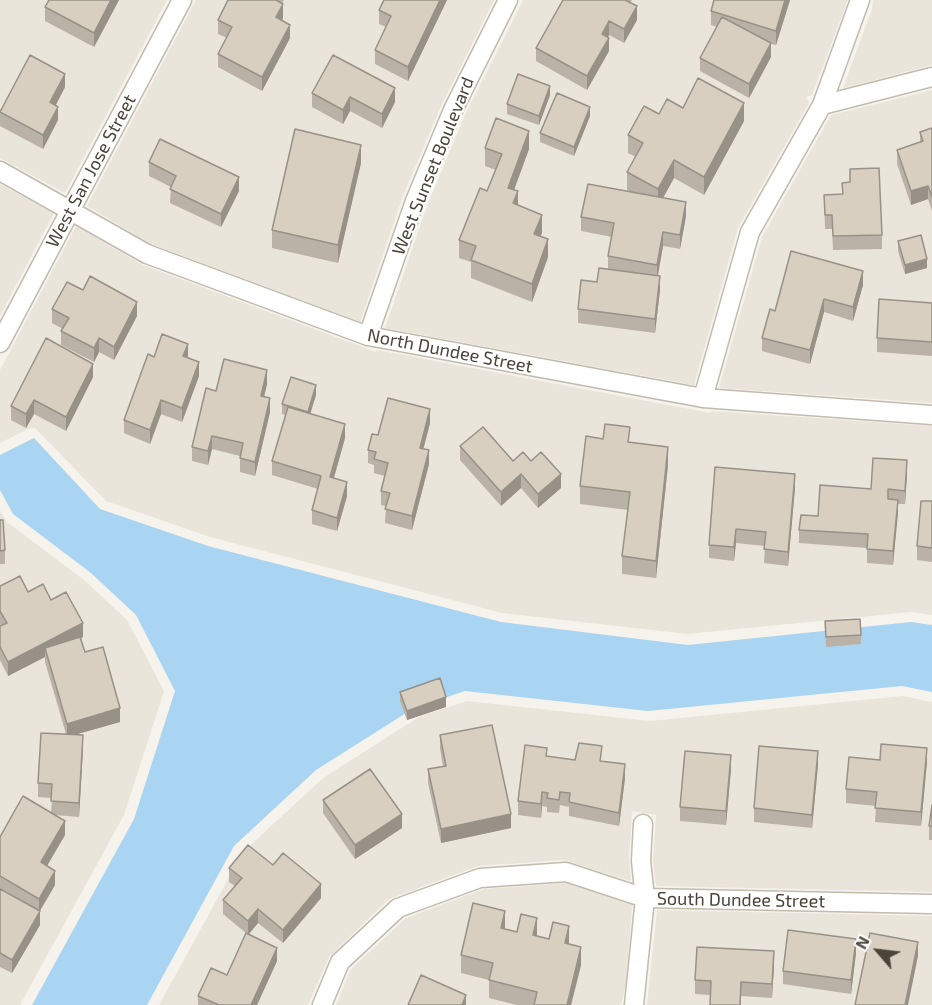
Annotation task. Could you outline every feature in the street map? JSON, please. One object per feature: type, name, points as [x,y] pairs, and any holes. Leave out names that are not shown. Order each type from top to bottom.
[{"type":"street","name":"West San Jose Street","points":[[0,343],[182,0]]},
{"type":"street","name":"West Sunset Boulevard","points":[[368,336],[415,201],[453,110],[508,0]]},
{"type":"street","points":[[703,399],[750,232],[822,105],[860,0]]},
{"type":"street","points":[[822,105],[932,77]]},
{"type":"street","name":"North Dundee Street","points":[[0,171],[147,254],[368,336],[703,399],[932,415]]},
{"type":"street","points":[[634,1005],[638,988],[645,898],[641,861],[643,824]]},
{"type":"street","name":"South Dundee Street","points":[[322,1005],[340,962],[398,908],[480,878],[566,872],[645,898],[932,904]]},
{"type":"shaded area","points":[[0,0],[167,0],[65,193],[0,158]]},
{"type":"shaded area","points":[[196,0],[494,0],[442,104],[403,196],[360,322],[151,244],[87,206]]},
{"type":"shaded area","points":[[523,0],[848,0],[812,95],[806,97],[809,103],[738,228],[694,385],[385,328],[427,206],[465,115]]},
{"type":"shaded area","points":[[873,0],[932,0],[932,65],[843,88],[872,9]]},
{"type":"shaded area","points":[[932,90],[932,403],[719,388],[762,237],[831,115]]},
{"type":"shaded area","points":[[0,184],[54,213],[0,316]]},
{"type":"shaded area","points":[[76,226],[143,265],[376,352],[377,350],[711,413],[712,411],[932,426],[932,615],[911,612],[687,634],[502,613],[210,537],[106,501],[35,428],[28,429],[0,443],[0,370]]},
{"type":"shaded area","points":[[0,511],[7,522],[84,580],[127,620],[164,691],[124,815],[20,1005],[0,1005]]},
{"type":"shaded area","points":[[903,696],[932,702],[932,892],[656,886],[653,861],[656,815],[632,811],[629,859],[631,881],[564,860],[478,866],[389,899],[329,957],[308,1005],[159,1005],[243,852],[323,778],[419,717],[467,701],[650,721]]},
{"type":"shaded area","points":[[566,883],[632,905],[626,985],[621,1005],[336,1005],[351,969],[406,918],[484,889]]},
{"type":"shaded area","points":[[657,910],[932,916],[932,1005],[647,1005]]},
{"type":"water","points":[[34,438],[100,509],[208,546],[501,622],[688,645],[911,622],[932,625],[932,692],[902,686],[648,711],[465,691],[414,708],[316,770],[234,846],[147,1005],[32,1005],[134,819],[175,691],[136,615],[91,573],[13,514],[0,490],[0,455]]},
{"type":"building","points":[[49,0],[111,0],[94,33],[45,7]]},
{"type":"building","points":[[228,0],[276,0],[283,4],[276,17],[290,25],[262,77],[218,54],[232,27],[218,20]]},
{"type":"building","points":[[384,0],[440,0],[408,67],[375,50],[391,16],[379,10]]},
{"type":"building","points":[[563,0],[625,0],[637,6],[624,29],[609,21],[602,34],[609,38],[587,76],[536,48]]},
{"type":"building","points":[[714,0],[785,0],[776,31],[711,11]]},
{"type":"building","points":[[722,17],[771,43],[749,84],[700,58]]},
{"type":"building","points":[[30,55],[65,74],[50,102],[58,107],[43,135],[0,112]]},
{"type":"building","points":[[333,55],[395,88],[382,114],[350,97],[343,110],[312,93]]},
{"type":"building","points":[[518,74],[550,86],[539,116],[507,104]]},
{"type":"building","points":[[698,78],[744,103],[704,177],[674,160],[658,189],[627,172],[643,143],[628,135],[644,106],[659,114],[667,99],[683,108]]},
{"type":"building","points":[[557,93],[590,107],[574,147],[540,133]]},
{"type":"building","points":[[496,118],[529,131],[508,188],[518,191],[513,203],[542,215],[534,234],[548,239],[532,284],[471,260],[476,246],[459,240],[480,188],[487,191],[502,154],[485,148]]},
{"type":"building","points":[[932,128],[932,197],[928,186],[911,191],[897,150],[923,141],[920,132]]},
{"type":"building","points":[[295,129],[361,145],[338,245],[272,230]]},
{"type":"building","points":[[160,139],[239,177],[221,214],[170,189],[176,176],[149,162]]},
{"type":"building","points":[[879,168],[882,235],[833,236],[832,215],[825,215],[824,195],[843,194],[842,183],[850,182],[850,169]]},
{"type":"building","points":[[588,184],[686,202],[680,235],[663,232],[657,265],[608,256],[614,223],[581,217]]},
{"type":"building","points":[[921,235],[927,259],[905,265],[898,241]]},
{"type":"building","points":[[791,251],[863,271],[853,307],[824,299],[810,350],[762,338],[770,309],[775,311]]},
{"type":"building","points":[[599,268],[660,276],[655,319],[578,309],[581,280],[597,282]]},
{"type":"building","points":[[90,276],[137,302],[114,347],[99,338],[94,348],[61,331],[69,318],[52,309],[67,282],[83,290]]},
{"type":"building","points":[[879,299],[932,303],[932,342],[877,338]]},
{"type":"building","points":[[162,334],[188,344],[183,356],[199,362],[182,408],[161,400],[150,430],[124,420],[148,354],[154,357]]},
{"type":"building","points":[[46,338],[93,364],[66,417],[34,400],[26,414],[11,406]]},
{"type":"building","points":[[224,359],[267,370],[261,396],[270,398],[255,462],[240,458],[243,443],[212,436],[208,451],[192,447],[206,388],[216,391]]},
{"type":"building","points":[[291,377],[316,385],[308,412],[282,404]]},
{"type":"building","points":[[388,398],[430,409],[420,448],[429,450],[412,516],[385,509],[390,493],[381,491],[388,463],[374,459],[376,452],[368,450],[372,434],[378,435]]},
{"type":"building","points":[[288,407],[345,424],[330,477],[347,482],[337,518],[312,510],[321,476],[272,461]]},
{"type":"building","points":[[605,424],[630,427],[628,442],[668,447],[656,561],[622,556],[630,492],[580,486],[586,436],[603,439]]},
{"type":"building","points":[[483,427],[513,461],[523,452],[531,461],[541,452],[561,474],[538,494],[521,474],[501,492],[460,446]]},
{"type":"building","points":[[873,458],[907,460],[905,491],[888,489],[888,499],[898,500],[893,551],[867,549],[868,534],[799,530],[801,515],[818,516],[820,485],[871,489]]},
{"type":"building","points":[[715,467],[795,474],[788,552],[764,549],[766,532],[736,529],[734,547],[709,545]]},
{"type":"building","points":[[921,501],[932,501],[932,548],[917,546]]},
{"type":"building","points":[[0,520],[3,520],[5,550],[0,551]]},
{"type":"building","points":[[20,576],[28,592],[43,584],[51,600],[66,592],[83,623],[8,662],[0,647],[0,626],[7,623],[0,611],[0,586]]},
{"type":"building","points":[[860,619],[861,635],[826,637],[825,621]]},
{"type":"building","points":[[80,637],[85,652],[103,647],[120,708],[67,724],[45,648]]},
{"type":"building","points":[[440,678],[446,697],[407,711],[400,692]]},
{"type":"building","points":[[492,725],[511,814],[441,829],[428,769],[446,766],[440,735]]},
{"type":"building","points":[[41,733],[83,735],[79,803],[51,801],[52,784],[38,783]]},
{"type":"building","points":[[579,743],[602,746],[600,761],[625,764],[619,813],[569,802],[570,793],[560,792],[559,800],[547,798],[548,793],[542,792],[541,804],[518,801],[525,745],[547,748],[546,756],[575,760]]},
{"type":"building","points":[[881,744],[927,748],[921,812],[875,808],[877,792],[846,789],[849,757],[880,760]]},
{"type":"building","points":[[759,746],[818,751],[812,815],[754,808]]},
{"type":"building","points":[[685,751],[731,755],[726,811],[680,807]]},
{"type":"building","points":[[370,769],[402,814],[355,845],[323,800]]},
{"type":"building","points":[[23,796],[65,821],[41,862],[55,871],[39,899],[0,876],[0,837]]},
{"type":"building","points":[[932,805],[932,826],[929,826]]},
{"type":"building","points":[[248,845],[273,865],[283,853],[321,884],[283,930],[258,909],[248,921],[223,900],[242,878],[229,868]]},
{"type":"building","points":[[0,889],[40,911],[12,960],[0,953]]},
{"type":"building","points":[[473,903],[505,911],[501,928],[517,932],[521,914],[537,918],[533,935],[549,939],[553,922],[569,926],[565,943],[581,947],[567,1005],[534,1005],[537,992],[489,980],[493,963],[461,955]]},
{"type":"building","points":[[788,930],[856,939],[851,980],[783,971]]},
{"type":"building","points":[[246,933],[277,948],[251,1005],[219,1005],[198,996],[211,968],[227,975]]},
{"type":"building","points":[[870,933],[918,942],[905,1005],[855,1005]]},
{"type":"building","points":[[697,947],[774,951],[772,984],[741,982],[740,1005],[710,1005],[711,981],[695,980]]},
{"type":"building","points":[[421,975],[466,995],[462,1005],[408,1005]]}]
